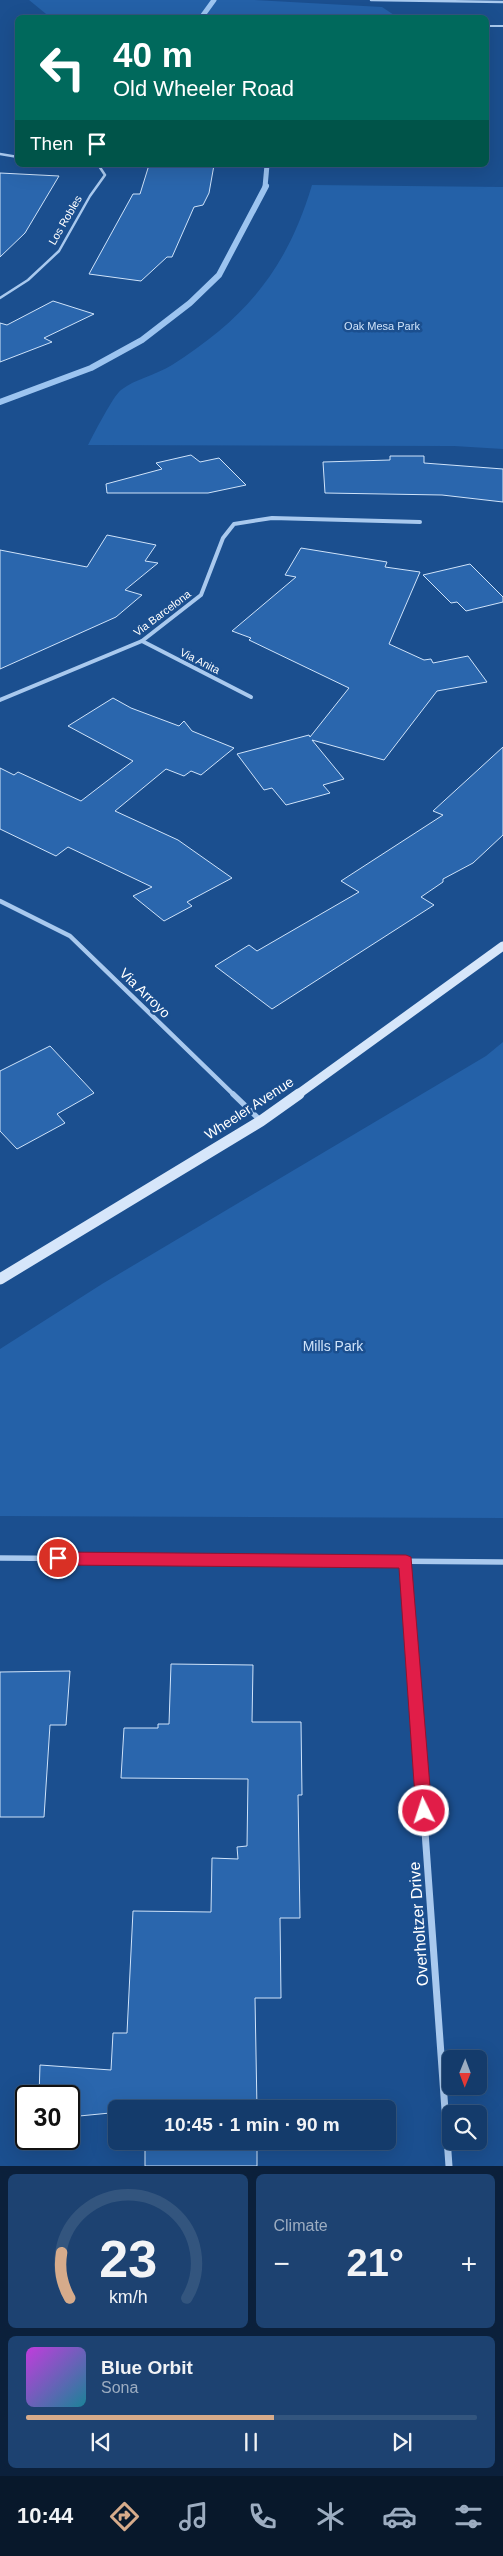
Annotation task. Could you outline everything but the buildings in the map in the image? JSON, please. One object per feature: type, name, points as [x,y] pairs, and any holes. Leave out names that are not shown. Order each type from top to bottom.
[{"type":"main road","name":"Wheeler Avenue","points":[[0,1279],[261,1121],[503,946]]},
{"type":"street","points":[[371,0],[503,2]]},
{"type":"street","points":[[0,154],[15,156]]},
{"type":"street","name":"Los Robles","points":[[0,298],[28,280],[59,251],[90,196],[105,175],[100,167]]},
{"type":"street","name":"Via Barcelona","points":[[0,700],[142,641],[201,595],[223,538],[234,524],[272,518],[420,522]]},
{"type":"street","name":"Via Anita","points":[[142,641],[251,697]]},
{"type":"street","name":"Via Arroyo","points":[[0,902],[70,936],[261,1121]]},
{"type":"street","points":[[0,1558],[503,1562]]},
{"type":"street","name":"Overholtzer Drive","points":[[406,1561],[449,2166]]},
{"type":"lane","points":[[489,26],[503,26]]},
{"type":"green space","points":[[29,0],[254,0],[382,7],[394,15],[47,15]]},
{"type":"green space","name":"Oak Mesa Park","points":[[312,185],[503,187],[503,449],[454,446],[88,445],[109,407],[121,390],[172,365],[222,329],[242,310],[260,289],[290,242]]},
{"type":"green space","name":"Mills Park","points":[[503,1042],[503,1518],[0,1516],[0,1349],[102,1284],[486,1056]]},
{"type":"waterway","points":[[203,15],[214,0]]},
{"type":"waterway","points":[[265,187],[267,167]]},
{"type":"waterway","points":[[0,402],[91,368],[142,340],[190,303],[219,275],[266,186]]},
{"type":"route","points":[[58,1558],[406,1561],[424,1811]]}]
